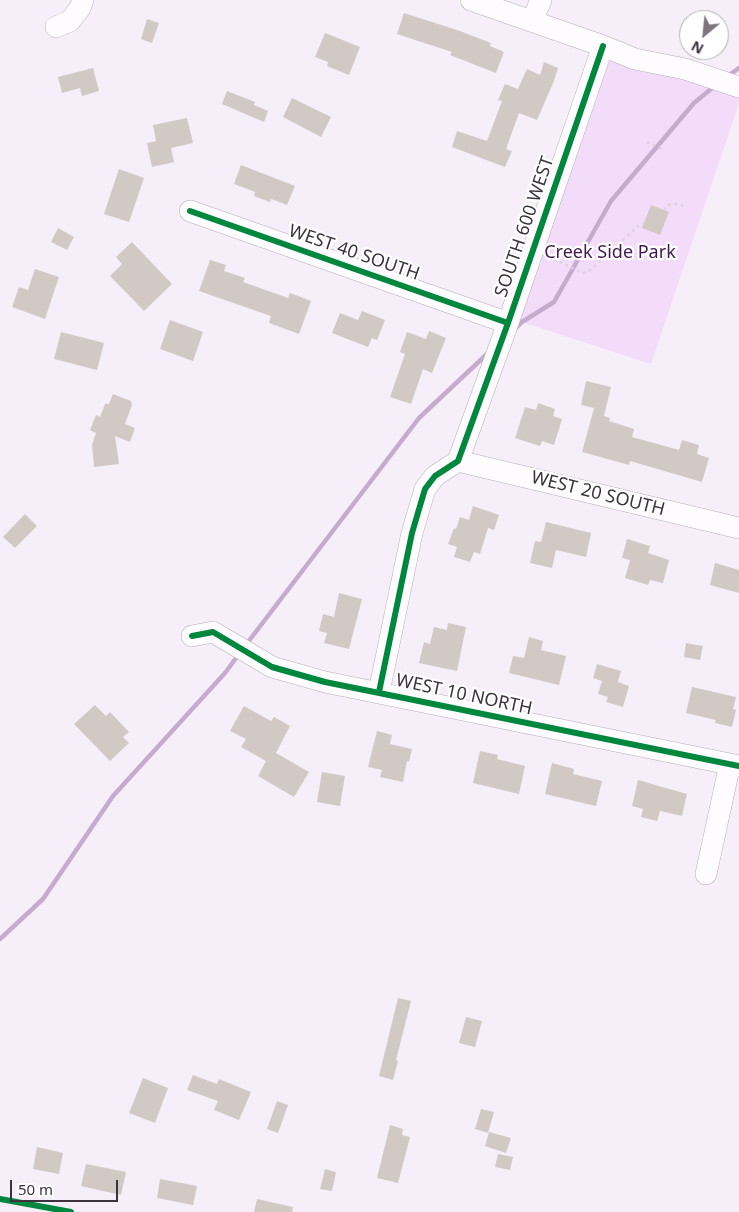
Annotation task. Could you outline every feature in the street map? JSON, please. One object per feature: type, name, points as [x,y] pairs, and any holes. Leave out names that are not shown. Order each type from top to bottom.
[{"type":"street","points":[[56,27],[70,21],[80,8],[83,0]]},
{"type":"street","points":[[471,0],[635,59],[685,69],[739,87]]},
{"type":"street","points":[[532,21],[541,0]]},
{"type":"street","name":"SOUTH 600 WEST","points":[[458,461],[508,324],[603,46]]},
{"type":"street","name":"WEST 40 SOUTH","points":[[190,211],[508,324]]},
{"type":"street","points":[[379,692],[412,533],[425,489],[436,476],[458,461]]},
{"type":"street","name":"WEST 20 SOUTH","points":[[458,461],[739,528]]},
{"type":"street","name":"WEST 10 NORTH","points":[[192,636],[213,632],[272,667],[324,682],[734,765]]},
{"type":"street","points":[[706,874],[734,765]]},
{"type":"path","points":[[647,142],[662,150]]},
{"type":"path","points":[[664,210],[668,206],[678,204],[684,206]]},
{"type":"path","points":[[546,255],[578,271],[588,272],[639,225],[644,224]]},
{"type":"green space","name":"Creek Side Park","points":[[603,46],[739,87],[739,103],[651,364],[522,322],[508,323]]},
{"type":"building","points":[[404,13],[491,43],[490,46],[504,52],[496,73],[450,55],[452,52],[397,34]]},
{"type":"building","points":[[147,19],[159,23],[152,43],[141,39]]},
{"type":"building","points":[[325,33],[360,47],[349,75],[327,66],[328,62],[315,57]]},
{"type":"building","points":[[544,62],[558,68],[554,81],[537,120],[519,113],[506,149],[512,151],[505,167],[452,147],[457,131],[487,141],[502,101],[498,100],[505,84],[518,89],[527,69],[540,75]]},
{"type":"building","points":[[93,68],[99,91],[82,96],[80,88],[62,93],[58,77]]},
{"type":"building","points":[[227,91],[255,102],[254,105],[268,111],[264,122],[222,104]]},
{"type":"building","points":[[292,98],[331,117],[321,137],[283,117]]},
{"type":"building","points":[[187,118],[193,143],[171,148],[174,162],[152,167],[147,143],[156,141],[153,125]]},
{"type":"building","points":[[241,165],[295,186],[287,205],[271,199],[270,202],[254,196],[255,192],[234,184]]},
{"type":"building","points":[[119,169],[144,178],[129,222],[104,214]]},
{"type":"building","points":[[651,205],[669,212],[660,235],[642,228]]},
{"type":"building","points":[[58,228],[74,237],[67,250],[51,242]]},
{"type":"building","points":[[132,242],[172,284],[144,311],[110,276],[122,264],[116,257]]},
{"type":"building","points":[[210,260],[226,265],[224,271],[245,278],[243,282],[288,298],[290,293],[311,301],[299,334],[269,323],[271,316],[199,291]]},
{"type":"building","points":[[35,269],[59,277],[45,319],[12,307],[19,287],[28,290]]},
{"type":"building","points":[[362,311],[385,320],[377,340],[372,338],[368,347],[332,333],[340,313],[358,320]]},
{"type":"building","points":[[170,320],[203,332],[193,361],[160,349]]},
{"type":"building","points":[[429,331],[446,338],[432,373],[423,369],[411,404],[390,397],[405,354],[400,352],[407,332],[426,339]]},
{"type":"building","points":[[61,332],[104,343],[97,370],[54,359]]},
{"type":"building","points":[[586,381],[611,387],[604,416],[610,418],[609,421],[634,429],[632,437],[679,450],[682,440],[699,445],[697,454],[709,458],[702,482],[630,461],[629,465],[582,452],[594,408],[581,405]]},
{"type":"building","points":[[113,394],[131,401],[132,405],[125,424],[135,428],[130,442],[115,436],[119,464],[94,467],[92,445],[96,433],[90,430],[96,415],[100,417],[105,404],[109,404]]},
{"type":"building","points":[[538,403],[555,409],[553,416],[562,419],[554,445],[542,441],[540,446],[515,438],[525,407],[536,410]]},
{"type":"building","points":[[473,506],[499,515],[494,530],[488,528],[480,554],[474,552],[470,562],[454,557],[457,547],[448,544],[460,517],[469,520]]},
{"type":"building","points":[[25,514],[37,526],[15,548],[3,537]]},
{"type":"building","points":[[546,522],[591,533],[586,557],[556,550],[552,568],[530,563],[535,541],[541,542]]},
{"type":"building","points":[[627,539],[650,546],[648,553],[669,560],[663,583],[650,580],[648,585],[625,578],[630,560],[622,558]]},
{"type":"building","points":[[715,563],[739,570],[739,593],[710,585]]},
{"type":"building","points":[[339,593],[362,599],[349,649],[324,643],[327,633],[319,631],[323,614],[334,617]]},
{"type":"building","points":[[448,623],[466,627],[457,671],[419,663],[424,642],[430,644],[434,627],[447,630]]},
{"type":"building","points":[[529,637],[543,641],[541,650],[566,656],[559,685],[509,673],[513,656],[524,658]]},
{"type":"building","points":[[686,643],[703,646],[700,660],[684,657]]},
{"type":"building","points":[[597,664],[621,671],[618,682],[629,686],[623,707],[606,702],[608,697],[598,694],[602,681],[593,678]]},
{"type":"building","points":[[692,687],[736,697],[733,709],[736,710],[732,727],[715,723],[716,720],[686,713]]},
{"type":"building","points":[[95,705],[106,716],[110,712],[129,732],[123,737],[129,743],[110,761],[74,724]]},
{"type":"building","points":[[244,706],[271,721],[274,717],[290,726],[276,753],[309,772],[294,797],[258,776],[266,761],[241,747],[246,739],[230,731]]},
{"type":"building","points":[[377,731],[392,735],[390,744],[412,749],[409,762],[407,761],[403,782],[380,777],[382,770],[368,767]]},
{"type":"building","points":[[480,751],[498,755],[497,759],[525,766],[519,794],[473,783]]},
{"type":"building","points":[[552,763],[574,769],[573,774],[602,781],[596,806],[545,794]]},
{"type":"building","points":[[322,772],[345,776],[340,806],[317,802]]},
{"type":"building","points":[[638,780],[687,794],[682,816],[660,811],[657,821],[641,817],[643,809],[632,806]]},
{"type":"building","points":[[398,998],[411,1001],[396,1060],[398,1061],[393,1080],[379,1076]]},
{"type":"building","points":[[466,1017],[482,1021],[475,1047],[459,1043]]},
{"type":"building","points":[[193,1075],[217,1084],[219,1079],[251,1092],[239,1120],[214,1110],[218,1101],[187,1090]]},
{"type":"building","points":[[143,1078],[168,1088],[155,1123],[129,1113]]},
{"type":"building","points":[[277,1101],[288,1105],[278,1133],[267,1129]]},
{"type":"building","points":[[481,1109],[494,1112],[488,1133],[475,1129]]},
{"type":"building","points":[[390,1125],[403,1129],[402,1135],[410,1137],[398,1183],[377,1178]]},
{"type":"building","points":[[489,1132],[511,1138],[506,1153],[485,1146]]},
{"type":"building","points":[[37,1147],[63,1153],[59,1174],[33,1169]]},
{"type":"building","points":[[498,1154],[513,1157],[510,1170],[495,1167]]},
{"type":"building","points":[[86,1164],[126,1172],[121,1195],[81,1186]]},
{"type":"building","points":[[325,1169],[336,1172],[332,1191],[320,1189]]},
{"type":"building","points":[[160,1179],[197,1186],[193,1205],[157,1198]]},
{"type":"building","points":[[257,1199],[293,1207],[292,1212],[254,1212]]},
{"type":"waterway","points":[[728,76],[739,68]]},
{"type":"waterway","points":[[515,329],[522,322],[554,302],[611,201],[694,103],[716,85]]},
{"type":"waterway","points":[[245,646],[419,418],[487,354]]},
{"type":"waterway","points":[[0,939],[43,899],[113,796],[225,673],[239,654]]},
{"type":"cycle path","points":[[379,692],[412,533],[425,489],[435,476],[458,461],[508,323],[603,46]]},
{"type":"cycle path","points":[[190,211],[508,323]]},
{"type":"cycle path","points":[[192,636],[213,632],[272,667],[325,682],[739,766]]},
{"type":"cycle path","points":[[0,1199],[71,1212]]}]
